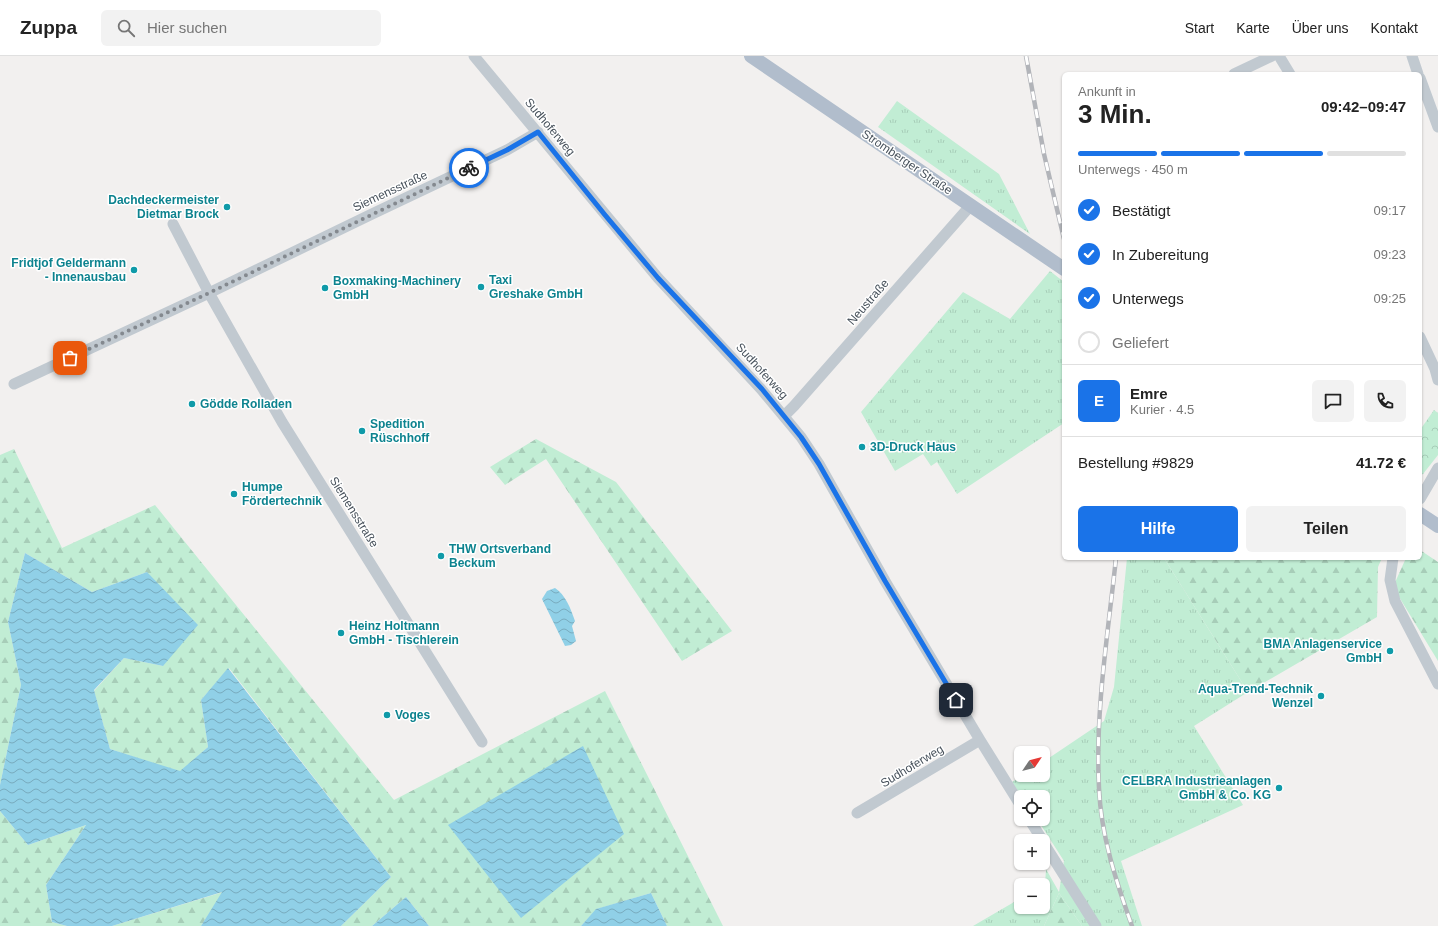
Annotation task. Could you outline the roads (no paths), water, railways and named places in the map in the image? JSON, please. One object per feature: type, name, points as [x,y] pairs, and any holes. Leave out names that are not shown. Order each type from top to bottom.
[{"type":"main road","name":"Stromberger Straße","points":[[751,56],[1062,268]]},
{"type":"main road","points":[[1422,515],[1438,526]]},
{"type":"street","name":"Sudhoferweg","points":[[474,56],[658,278],[762,389],[784,416],[819,464],[885,581],[1014,795]]},
{"type":"street","points":[[1238,72],[1272,56]]},
{"type":"street","points":[[1279,56],[1289,72]]},
{"type":"street","points":[[1412,56],[1417,72]]},
{"type":"street","points":[[1422,83],[1438,127]]},
{"type":"street","name":"Siemensstraße","points":[[14,384],[209,293],[507,150],[538,132]]},
{"type":"street","name":"Neustraße","points":[[784,416],[971,205]]},
{"type":"street","name":"Siemensstraße","points":[[173,224],[209,293],[282,422],[482,742]]},
{"type":"street","points":[[1422,341],[1435,369],[1438,380]]},
{"type":"street","points":[[1422,496],[1438,468]]},
{"type":"street","points":[[1393,560],[1390,580],[1394,601],[1438,684]]},
{"type":"street","name":"Sudhoferweg","points":[[857,813],[980,740]]},
{"type":"street","points":[[1050,852],[1096,926]]},
{"type":"water","points":[[25,553],[92,592],[147,572],[198,625],[163,666],[124,658],[94,690],[110,749],[180,771],[208,747],[201,700],[228,668],[391,877],[341,926],[201,926],[222,892],[112,926],[67,926],[52,922],[46,885],[86,825],[28,845],[0,811],[0,785],[21,685],[8,622]]},
{"type":"water","points":[[555,588],[565,598],[575,621],[572,626],[576,641],[571,645],[565,646],[542,599],[547,591]]},
{"type":"water","points":[[583,746],[624,834],[521,918],[448,825]]},
{"type":"water","points":[[651,893],[667,926],[581,926],[596,909]]},
{"type":"water","points":[[406,897],[429,926],[372,926]]},
{"type":"railway","points":[[1026,56],[1044,154],[1062,230]]},
{"type":"railway","points":[[1116,560],[1101,701],[1098,759],[1099,788],[1100,806],[1110,858],[1132,926]]},
{"type":"place","name":"Dachdeckermeister Dietmar Brock","points":[[227,207]]},
{"type":"place","name":"Fridtjof Geldermann - Innenausbau","points":[[134,270]]},
{"type":"place","name":"Taxi Greshake GmbH","points":[[481,287]]},
{"type":"place","name":"Boxmaking-Machinery GmbH","points":[[325,288]]},
{"type":"place","name":"Gödde Rolladen","points":[[192,404]]},
{"type":"place","name":"Spedition Rüschhoff","points":[[362,431]]},
{"type":"place","name":"3D-Druck Haus","points":[[862,447]]},
{"type":"place","name":"Humpe Fördertechnik","points":[[234,494]]},
{"type":"place","name":"THW Ortsverband Beckum","points":[[441,556]]},
{"type":"place","name":"Heinz Holtmann GmbH - Tischlerein","points":[[341,633]]},
{"type":"place","name":"BMA Anlagenservice GmbH","points":[[1390,651]]},
{"type":"place","name":"Aqua-Trend-Technik Wenzel","points":[[1321,696]]},
{"type":"place","name":"Voges","points":[[387,715]]},
{"type":"place","name":"CELBRA Industrieanlagen GmbH & Co. KG","points":[[1279,788]]}]
